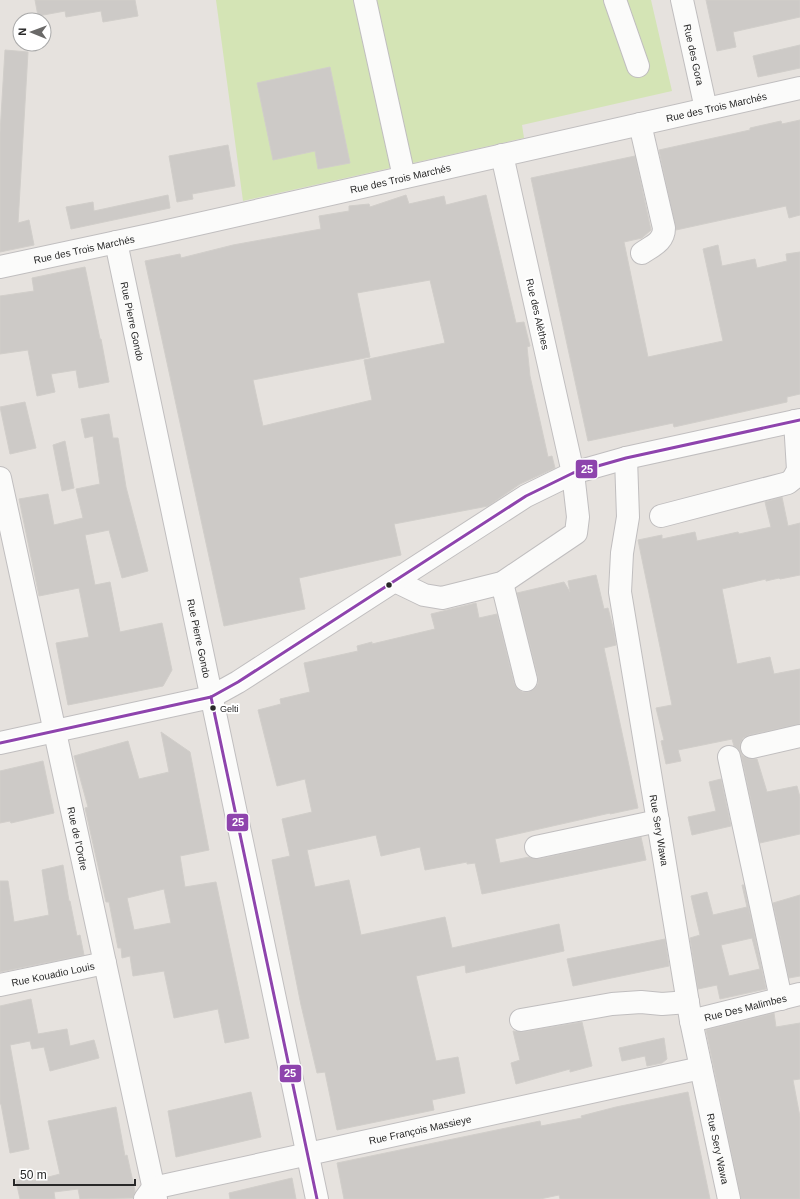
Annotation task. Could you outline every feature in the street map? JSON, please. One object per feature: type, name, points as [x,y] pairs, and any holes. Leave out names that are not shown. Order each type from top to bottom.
[{"type":"street","points":[[365,0],[404,177]]},
{"type":"street","points":[[615,0],[638,66]]},
{"type":"street","name":"Rue des Gora","points":[[682,0],[706,109]]},
{"type":"street","name":"Rue des Trois Marchés","points":[[0,267],[800,88]]},
{"type":"street","points":[[640,124],[664,228],[662,240],[642,253]]},
{"type":"street","name":"Rue des Alèthes","points":[[502,155],[573,473],[578,517],[576,533],[502,583]]},
{"type":"street","name":"Rue Pierre Gondo","points":[[116,242],[317,1199]]},
{"type":"street","points":[[0,743],[211,697],[526,496],[573,473],[626,458],[797,420],[799,474],[794,479],[788,482],[661,516]]},
{"type":"street","name":"Rue Sery Wawa","points":[[626,458],[628,516],[621,560],[620,592],[689,1011],[729,1199]]},
{"type":"street","name":"Rue de l'Ordre","points":[[0,478],[105,963],[151,1195]]},
{"type":"street","points":[[395,581],[424,595],[442,598],[502,583],[526,680]]},
{"type":"street","points":[[752,747],[800,736]]},
{"type":"street","points":[[729,757],[790,996]]},
{"type":"street","points":[[536,848],[658,821]]},
{"type":"street","name":"Rue Kouadio Louis","points":[[0,985],[105,963]]},
{"type":"street","name":"Rue Des Malimbes","points":[[521,1020],[612,1004],[641,1002],[662,1004],[689,1011],[790,996]]},
{"type":"street","name":"Rue François Massieye","points":[[151,1195],[307,1155],[701,1068]]},
{"type":"green space","points":[[216,0],[651,0],[672,91],[522,125],[524,138],[243,201]]},
{"type":"building","points":[[35,0],[135,0],[138,16],[103,22],[101,11],[66,17],[65,11],[52,13],[52,12],[37,12]]},
{"type":"building","points":[[706,0],[800,0],[800,17],[733,32],[736,47],[717,51]]},
{"type":"building","points":[[800,45],[800,68],[758,77],[753,56]]},
{"type":"building","points":[[5,50],[12,51],[12,52],[28,52],[18,223],[29,220],[34,245],[0,252],[0,133]]},
{"type":"building","points":[[330,67],[350,163],[318,169],[315,151],[273,160],[257,83]]},
{"type":"building","points":[[800,120],[800,215],[789,218],[786,206],[676,230],[659,150],[750,130],[750,128],[781,121],[782,124]]},
{"type":"building","points":[[228,145],[235,186],[192,194],[193,199],[177,202],[169,156]]},
{"type":"building","points":[[635,156],[651,230],[642,238],[624,242],[648,357],[723,341],[703,249],[718,245],[722,266],[755,259],[757,268],[787,261],[786,254],[800,252],[800,394],[787,397],[787,402],[674,427],[673,423],[588,441],[531,178]]},
{"type":"building","points":[[168,195],[170,208],[71,229],[66,207],[93,202],[94,211]]},
{"type":"building","points":[[406,195],[409,204],[444,196],[446,205],[486,195],[516,323],[524,322],[530,346],[527,347],[530,376],[548,457],[552,456],[555,468],[520,484],[488,506],[394,524],[401,555],[299,578],[305,609],[224,626],[145,261],[180,254],[181,258],[233,245],[321,229],[319,216],[349,211],[349,206],[369,204],[370,207]],"holes":[[[430,280],[445,343],[364,360],[372,400],[263,426],[253,380],[370,357],[357,293]]]},
{"type":"building","points":[[85,267],[109,382],[79,388],[76,370],[51,374],[55,392],[37,396],[28,350],[0,354],[0,296],[34,291],[32,278]]},
{"type":"building","points":[[25,402],[36,448],[10,454],[0,407]]},
{"type":"building","points":[[109,414],[113,438],[118,438],[126,487],[148,571],[122,578],[109,530],[85,535],[95,585],[110,582],[120,632],[162,623],[172,670],[163,686],[68,705],[56,643],[89,637],[79,588],[39,596],[19,499],[48,494],[54,525],[83,518],[76,489],[100,484],[93,436],[85,438],[81,419]]},
{"type":"building","points":[[65,441],[74,488],[62,491],[53,445]]},
{"type":"building","points":[[782,497],[788,526],[800,523],[800,575],[766,581],[766,579],[722,589],[737,664],[770,657],[774,674],[800,669],[800,724],[749,735],[743,738],[740,744],[740,750],[743,756],[749,759],[757,759],[767,792],[797,786],[800,797],[800,834],[760,843],[741,754],[734,746],[732,739],[678,750],[681,761],[666,764],[661,741],[664,740],[656,708],[672,705],[638,540],[662,535],[662,539],[695,532],[697,541],[738,532],[739,534],[771,527],[765,502]]},
{"type":"building","points":[[596,575],[604,609],[608,608],[614,631],[616,645],[604,648],[638,808],[495,839],[500,863],[529,857],[539,859],[641,837],[646,860],[482,894],[475,863],[467,864],[467,862],[425,870],[420,847],[381,856],[376,835],[307,850],[315,887],[349,880],[361,935],[445,917],[452,948],[559,924],[564,951],[466,973],[465,965],[416,976],[436,1061],[458,1057],[465,1093],[432,1100],[434,1110],[337,1130],[325,1072],[317,1073],[301,1005],[272,860],[290,856],[282,819],[312,812],[305,779],[277,786],[258,710],[281,704],[280,699],[310,692],[304,663],[358,651],[357,646],[372,642],[372,644],[435,629],[431,614],[476,603],[479,618],[497,614],[514,683],[522,692],[529,692],[538,684],[538,677],[517,593],[564,582],[570,592],[568,581]]},
{"type":"building","points":[[161,732],[190,752],[209,850],[180,856],[185,887],[216,882],[249,1038],[225,1043],[218,1009],[174,1018],[164,971],[133,976],[130,956],[122,958],[121,948],[118,948],[109,902],[106,902],[85,808],[88,807],[74,756],[128,741],[139,779],[169,772]],"holes":[[[164,889],[171,923],[134,930],[127,898]]]},
{"type":"building","points":[[43,761],[54,813],[11,823],[10,821],[0,823],[0,771]]},
{"type":"building","points":[[721,779],[731,826],[692,835],[688,817],[716,811],[709,782]]},
{"type":"building","points":[[63,865],[77,936],[80,935],[84,955],[0,972],[0,881],[8,881],[14,922],[49,915],[42,870]]},
{"type":"building","points":[[742,885],[744,885],[766,989],[720,999],[717,985],[698,989],[690,938],[700,935],[691,896],[707,892],[713,915],[747,907]],"holes":[[[752,938],[760,969],[729,976],[721,945]]]},
{"type":"building","points":[[800,895],[800,976],[789,978],[773,903]]},
{"type":"building","points":[[665,939],[669,966],[573,986],[567,959]]},
{"type":"building","points":[[31,999],[38,1034],[67,1029],[70,1046],[94,1040],[99,1058],[50,1071],[44,1047],[32,1049],[30,1041],[10,1045],[29,1149],[10,1153],[0,1104],[0,1006]]},
{"type":"building","points":[[774,1013],[776,1027],[800,1023],[800,1079],[793,1080],[800,1117],[800,1199],[741,1199],[706,1030]]},
{"type":"building","points":[[582,1022],[592,1066],[570,1072],[570,1069],[516,1084],[511,1063],[520,1060],[513,1031],[523,1032]]},
{"type":"building","points":[[664,1038],[667,1059],[662,1063],[647,1066],[645,1056],[622,1061],[619,1048]]},
{"type":"building","points":[[251,1092],[261,1137],[176,1157],[168,1111]]},
{"type":"building","points":[[688,1092],[710,1199],[560,1199],[559,1195],[540,1199],[344,1199],[337,1163],[540,1121],[541,1126],[582,1118],[581,1116],[616,1107]]},
{"type":"building","points":[[116,1107],[125,1156],[127,1155],[135,1191],[133,1198],[80,1199],[78,1189],[54,1192],[55,1199],[20,1199],[16,1181],[32,1177],[33,1181],[60,1174],[48,1121]]},
{"type":"building","points":[[292,1178],[296,1199],[230,1199],[229,1193]]},
{"type":"transit line","name":"25","points":[[0,743],[211,697],[238,682],[526,496],[573,473],[626,458],[800,420]]},
{"type":"transit line","name":"25","points":[[211,697],[317,1199]]},
{"type":"place","name":"Gelti","points":[[213,708]]}]
